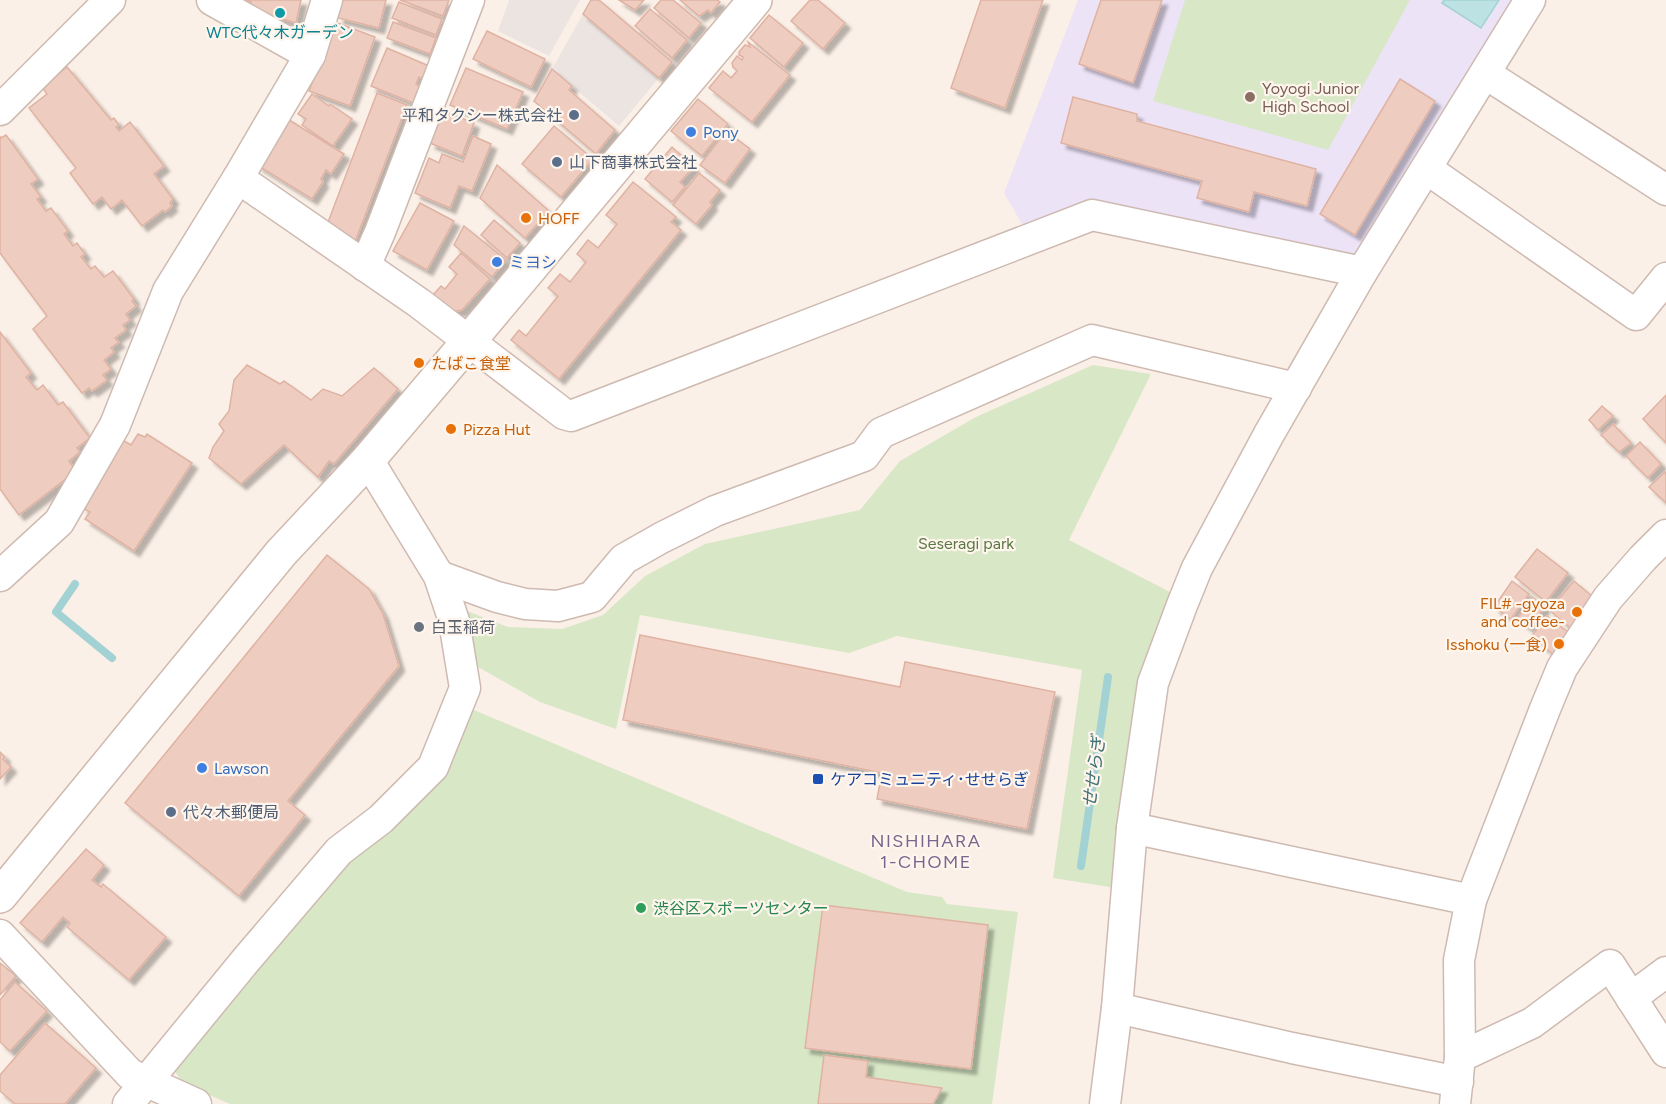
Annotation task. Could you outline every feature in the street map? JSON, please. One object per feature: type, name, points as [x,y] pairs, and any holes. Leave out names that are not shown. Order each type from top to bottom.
[{"type":"street","points":[[0,110],[110,0]]},
{"type":"street","points":[[212,0],[310,55]]},
{"type":"street","points":[[0,576],[59,522],[115,425],[168,291],[310,55],[327,0]]},
{"type":"street","points":[[365,266],[469,0]]},
{"type":"street","points":[[0,896],[281,553],[368,460],[755,0]]},
{"type":"street","points":[[1105,1104],[1117,1008],[1132,828],[1153,683],[1197,568],[1362,272],[1530,0]]},
{"type":"street","points":[[1486,74],[1666,190]]},
{"type":"street","points":[[1426,169],[1636,315],[1666,278]]},
{"type":"street","points":[[238,178],[469,341],[564,414],[571,416],[1092,215],[1362,272]]},
{"type":"street","points":[[439,576],[497,597],[525,604],[558,606],[592,597],[624,559],[670,534],[715,511],[864,456],[881,433],[1092,340],[1296,388]]},
{"type":"street","points":[[137,1093],[339,851],[381,819],[433,767],[465,688],[454,621],[439,576],[368,460]]},
{"type":"street","points":[[1458,1081],[1459,960],[1472,900],[1563,668],[1608,598],[1666,535]]},
{"type":"street","points":[[1132,828],[1472,900]]},
{"type":"street","points":[[0,935],[130,1074],[137,1093]]},
{"type":"street","points":[[1117,1008],[1292,1048],[1458,1081],[1610,965],[1666,1052]]},
{"type":"street","points":[[1631,998],[1666,972]]},
{"type":"street","points":[[137,1093],[196,1104]]},
{"type":"shaded area","points":[[509,0],[580,0],[549,56],[498,31]]},
{"type":"shaded area","points":[[591,0],[599,0],[672,62],[619,126],[552,69]]},
{"type":"shaded area","name":"Yoyogi Junior High School","points":[[1078,0],[1518,0],[1355,257],[1097,202],[1023,226],[1004,193]]},
{"type":"green space","points":[[1185,0],[1410,0],[1328,150],[1153,101]]},
{"type":"green space","name":"Seseragi park","points":[[1093,365],[1151,374],[1069,540],[1172,593],[1116,888],[1053,878],[1082,670],[897,636],[849,653],[640,615],[616,729],[540,702],[478,667],[467,611],[508,627],[562,629],[603,615],[645,576],[705,544],[860,510],[900,461],[976,417]]},
{"type":"green space","name":"渋谷区スポーツセンター","points":[[474,710],[907,892],[942,897],[947,904],[1018,912],[992,1104],[230,1104],[184,1084],[170,1065],[466,713]]},
{"type":"water","points":[[1444,0],[1499,0],[1481,28],[1442,3]]},
{"type":"building","name":"WTC代々木ガーデン","points":[[245,0],[301,0],[296,23],[249,9],[251,2]]},
{"type":"building","points":[[342,0],[386,0],[379,28],[338,18]]},
{"type":"building","points":[[400,0],[449,0],[443,16]]},
{"type":"building","points":[[591,0],[599,0],[672,62],[659,78],[583,14]]},
{"type":"building","points":[[619,0],[644,0],[635,10]]},
{"type":"building","points":[[661,0],[673,0],[701,23],[689,38],[654,8]]},
{"type":"building","points":[[680,0],[717,0],[720,2],[711,13],[708,10],[699,16]]},
{"type":"building","points":[[810,0],[818,0],[845,23],[823,49],[791,21]]},
{"type":"building","points":[[981,0],[1043,0],[1005,108],[951,88]]},
{"type":"building","points":[[1101,0],[1162,0],[1133,83],[1079,64]]},
{"type":"building","points":[[399,2],[442,19],[436,35],[392,18]]},
{"type":"building","points":[[650,9],[687,40],[672,58],[635,26]]},
{"type":"building","points":[[769,15],[803,43],[784,67],[750,38]]},
{"type":"building","points":[[335,22],[375,37],[350,106],[309,91]]},
{"type":"building","points":[[393,22],[436,38],[430,54],[387,38]]},
{"type":"building","points":[[487,31],[545,59],[531,87],[473,59]]},
{"type":"building","points":[[748,42],[790,75],[752,122],[709,88],[723,71],[731,78],[737,71],[732,63],[737,56],[742,60],[743,57],[739,55],[739,52],[745,45],[750,47]]},
{"type":"building","points":[[387,48],[429,66],[424,79],[419,77],[416,84],[420,86],[413,103],[371,86]]},
{"type":"building","points":[[67,67],[111,120],[114,118],[119,125],[116,127],[119,131],[130,122],[164,166],[154,174],[173,199],[170,203],[172,206],[142,226],[122,200],[111,209],[102,197],[93,204],[70,173],[76,168],[29,108],[47,94],[42,87]]},
{"type":"building","points":[[466,68],[523,92],[507,129],[450,105]]},
{"type":"building","points":[[552,69],[572,86],[569,90],[615,130],[596,154],[534,101]]},
{"type":"building","points":[[1400,79],[1435,101],[1355,235],[1320,214]]},
{"type":"building","points":[[377,93],[407,105],[355,242],[325,230]]},
{"type":"building","points":[[312,94],[352,119],[333,146],[302,125],[306,119],[298,114]]},
{"type":"building","points":[[1073,97],[1137,114],[1137,121],[1316,169],[1307,206],[1254,192],[1249,212],[1197,198],[1202,181],[1061,143]]},
{"type":"building","points":[[698,99],[728,124],[702,156],[671,131]]},
{"type":"building","points":[[443,111],[474,123],[462,156],[430,143]]},
{"type":"building","points":[[286,118],[344,154],[331,174],[326,170],[321,179],[323,182],[312,199],[257,165]]},
{"type":"building","points":[[554,126],[593,159],[561,197],[522,164]]},
{"type":"building","points":[[726,131],[750,149],[725,183],[700,165]]},
{"type":"building","points":[[6,135],[38,179],[31,184],[41,197],[37,199],[46,211],[51,208],[68,231],[64,234],[73,246],[77,243],[85,254],[81,257],[91,269],[95,266],[104,277],[113,271],[134,299],[132,301],[136,306],[126,314],[130,320],[123,325],[126,330],[115,338],[119,342],[111,348],[114,352],[104,360],[111,369],[103,375],[107,380],[92,391],[89,388],[82,393],[33,329],[47,316],[0,253],[0,136],[1,138]]},
{"type":"building","points":[[473,136],[491,144],[472,191],[459,186],[450,208],[415,193],[429,158],[439,163],[442,154],[463,162]]},
{"type":"building","points":[[672,147],[694,167],[680,182],[685,187],[672,202],[645,179]]},
{"type":"building","points":[[497,165],[549,211],[525,238],[480,198]]},
{"type":"building","points":[[699,173],[720,190],[710,202],[712,205],[696,224],[673,205]]},
{"type":"building","points":[[633,182],[676,217],[671,222],[681,230],[559,379],[511,340],[519,330],[526,336],[558,296],[548,288],[560,274],[570,282],[586,262],[577,254],[588,240],[598,248],[617,224],[606,215]]},
{"type":"building","points":[[420,203],[454,221],[427,270],[393,251]]},
{"type":"building","points":[[494,220],[520,243],[507,258],[481,235]]},
{"type":"building","points":[[464,226],[506,260],[492,277],[454,245]]},
{"type":"building","points":[[461,253],[490,279],[462,310],[451,312],[433,295],[441,286],[445,289],[457,274],[449,267]]},
{"type":"building","points":[[0,332],[31,373],[26,377],[37,390],[43,385],[58,405],[63,402],[90,438],[77,448],[80,452],[69,461],[76,471],[19,515],[0,489]]},
{"type":"building","points":[[247,365],[280,384],[284,381],[311,400],[323,389],[342,396],[374,368],[398,389],[334,464],[329,461],[318,477],[284,445],[241,484],[209,458],[213,447],[224,431],[219,424],[229,411],[234,380]]},
{"type":"building","points":[[1666,395],[1666,443],[1643,419]]},
{"type":"building","points":[[1602,406],[1613,416],[1598,430],[1589,420]]},
{"type":"building","points":[[1613,424],[1631,443],[1619,452],[1601,435]]},
{"type":"building","points":[[138,434],[145,437],[147,434],[192,463],[134,551],[85,519],[90,512],[82,508],[113,460],[109,458],[121,439],[131,445]]},
{"type":"building","points":[[1640,442],[1661,464],[1648,478],[1626,456]]},
{"type":"building","points":[[1665,472],[1666,474],[1666,503],[1649,487]]},
{"type":"building","points":[[1537,549],[1568,573],[1546,602],[1515,577]]},
{"type":"building","points":[[327,555],[369,589],[383,614],[399,666],[288,801],[305,815],[239,896],[125,803]]},
{"type":"building","points":[[1512,581],[1529,594],[1511,619],[1494,607]]},
{"type":"building","points":[[1574,581],[1599,602],[1575,632],[1549,610]]},
{"type":"building","points":[[1532,597],[1545,606],[1530,628],[1517,619]]},
{"type":"building","points":[[1547,616],[1573,636],[1557,657],[1531,637]]},
{"type":"building","points":[[640,635],[900,687],[905,662],[1055,692],[1027,829],[877,799],[882,773],[623,720]]},
{"type":"building","points":[[0,752],[11,767],[0,779]]},
{"type":"building","points":[[86,849],[104,865],[92,880],[101,887],[103,884],[166,937],[129,980],[67,927],[70,923],[63,917],[42,942],[20,923]]},
{"type":"building","points":[[823,905],[988,925],[971,1069],[805,1048]]},
{"type":"building","points":[[0,963],[16,976],[0,995]]},
{"type":"building","points":[[15,982],[47,1011],[10,1051],[0,1042],[0,1000]]},
{"type":"building","points":[[45,1023],[96,1068],[65,1104],[15,1104],[0,1091],[0,1075]]},
{"type":"building","points":[[824,1055],[868,1061],[866,1077],[942,1088],[933,1104],[818,1104]]},
{"type":"waterway","points":[[75,584],[56,612],[112,658]]},
{"type":"waterway","name":"せせらぎ","points":[[1081,866],[1108,677]]},
{"type":"place","name":"WTC代々木ガーデン","points":[[280,13]]},
{"type":"place","name":"Yoyogi Junior High School","points":[[1250,97]]},
{"type":"place","name":"平和タクシー株式会社","points":[[574,115]]},
{"type":"place","name":"Pony","points":[[691,132]]},
{"type":"place","name":"山下商事株式会社","points":[[557,162]]},
{"type":"place","name":"HOFF","points":[[526,218]]},
{"type":"place","name":"ミヨシ","points":[[497,262]]},
{"type":"place","name":"たばこ食堂","points":[[419,363]]},
{"type":"place","name":"Pizza Hut","points":[[451,429]]},
{"type":"place","name":"FIL# -gyoza and coffee-","points":[[1577,612]]},
{"type":"place","name":"白玉稲荷","points":[[419,627]]},
{"type":"place","name":"Isshoku (一食)","points":[[1559,644]]},
{"type":"place","name":"Lawson","points":[[202,768]]},
{"type":"place","name":"ケアコミュニティ･せせらぎ","points":[[818,779]]},
{"type":"place","name":"代々木郵便局","points":[[171,812]]},
{"type":"place","name":"渋谷区スポーツセンター","points":[[641,908]]},
{"type":"district","name":"NISHIHARA 1-CHOME","points":[[926,851]]}]
